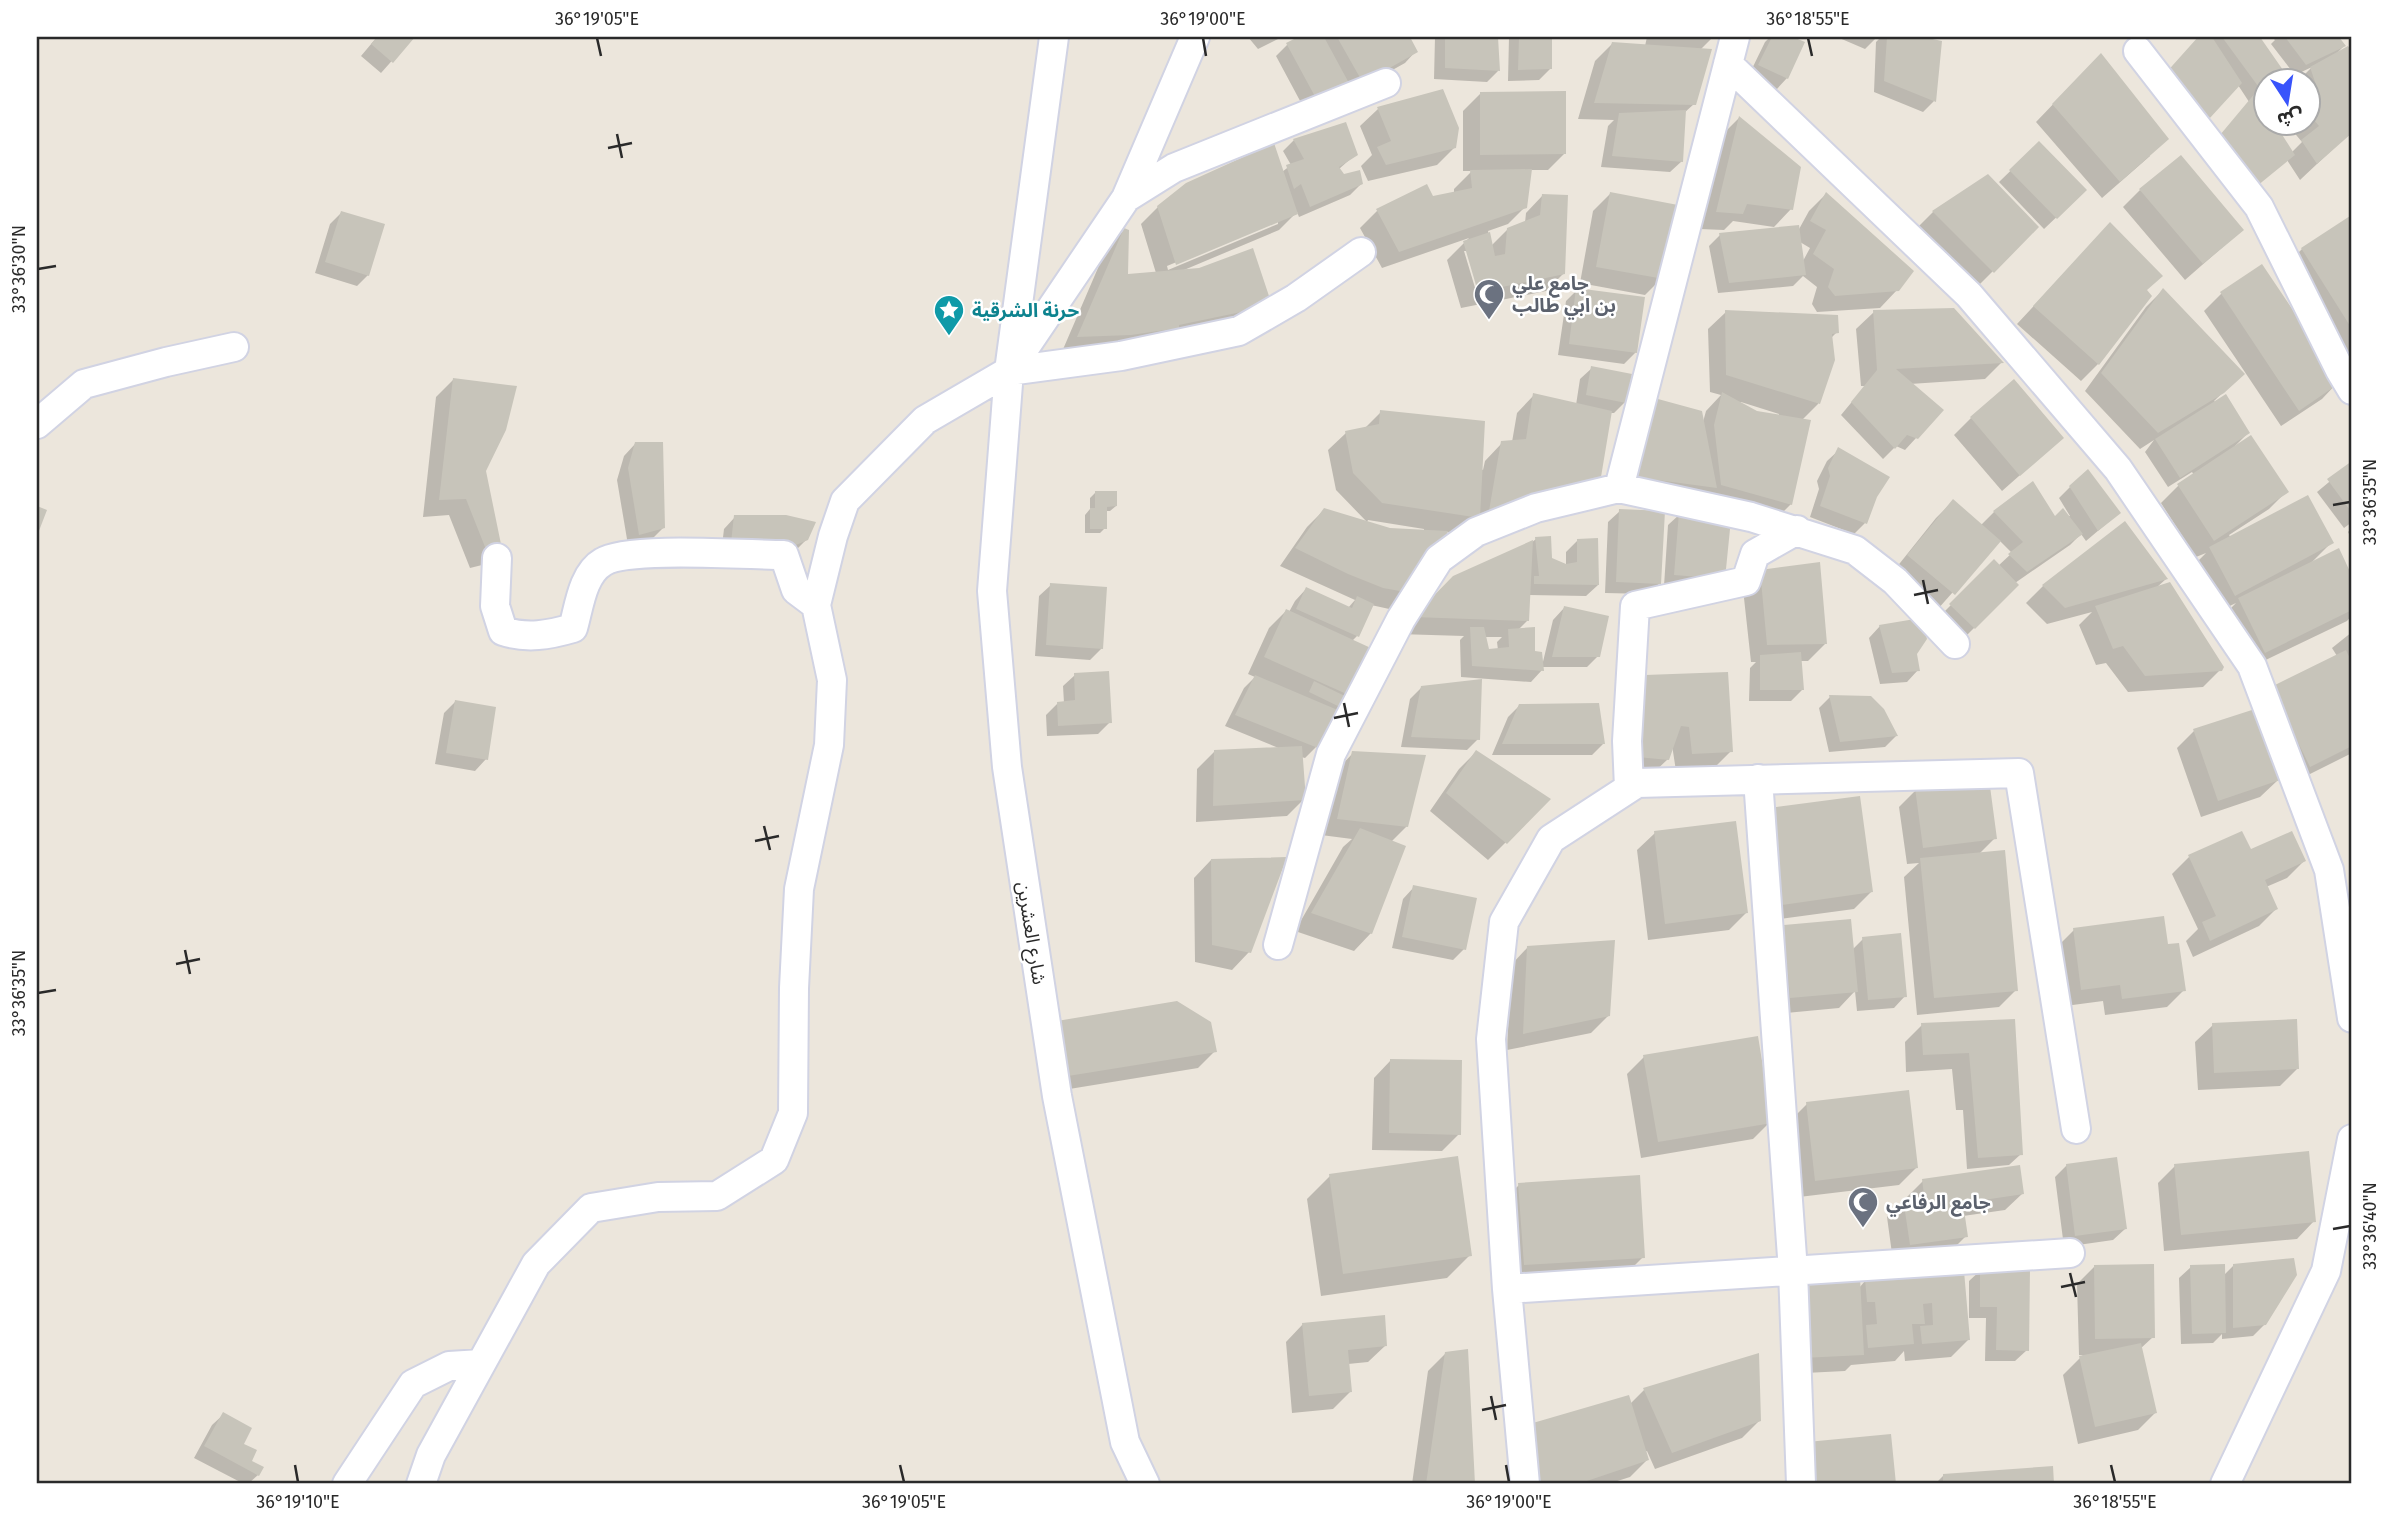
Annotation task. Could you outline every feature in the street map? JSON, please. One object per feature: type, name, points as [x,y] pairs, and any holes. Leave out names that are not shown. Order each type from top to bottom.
[{"type":"street","name":"شارع العشرين","points":[[1054,37],[1009,371],[992,591],[1007,767],[1057,1096],[1125,1442],[1145,1484]]},
{"type":"street","points":[[1009,371],[1126,198],[1195,37]]},
{"type":"street","points":[[1619,488],[1735,37]]},
{"type":"street","points":[[2138,51],[2259,207],[2352,390]]},
{"type":"street","points":[[1728,64],[1969,295],[2119,469],[2252,666],[2329,870],[2352,1018]]},
{"type":"street","points":[[1126,198],[1174,167],[1386,83]]},
{"type":"street","points":[[421,1484],[431,1455],[536,1264],[592,1208],[658,1197],[717,1196],[774,1160],[793,1113],[794,988],[799,889],[829,745],[832,680],[816,605],[833,536],[845,501],[926,420],[1009,371],[1121,356],[1239,331],[1296,298],[1361,253]]},
{"type":"street","points":[[37,424],[85,384],[234,347]]},
{"type":"street","points":[[1278,946],[1331,754],[1401,619],[1439,559],[1476,532],[1536,508],[1619,488],[1751,517],[1855,550],[1895,581],[1955,644]]},
{"type":"street","points":[[1629,788],[1627,741],[1635,606],[1746,581],[1755,554],[1797,530]]},
{"type":"street","points":[[497,558],[495,606],[503,631],[516,635],[548,636],[573,628],[583,584],[602,562],[635,554],[784,555],[796,590],[816,605]]},
{"type":"street","points":[[1525,1484],[1507,1289],[1491,1039],[1504,922],[1551,839],[1629,788],[1637,783],[2019,773],[2076,1129]]},
{"type":"street","points":[[1758,779],[1793,1270],[1801,1484]]},
{"type":"street","points":[[2225,1484],[2326,1271],[2352,1139]]},
{"type":"street","points":[[1507,1289],[2070,1253]]},
{"type":"street","points":[[347,1484],[413,1384],[449,1366],[481,1364]]},
{"type":"building","points":[[377,37],[415,37],[393,63],[371,44]]},
{"type":"building","points":[[1298,37],[1324,37],[1350,85],[1318,102],[1286,43]]},
{"type":"building","points":[[1337,37],[1410,37],[1418,52],[1363,83]]},
{"type":"building","points":[[1445,37],[1498,37],[1500,71],[1445,68]]},
{"type":"building","points":[[1519,37],[1552,37],[1552,69],[1518,70]]},
{"type":"building","points":[[1772,37],[1793,37],[1805,42],[1788,79],[1758,65]]},
{"type":"building","points":[[1887,37],[1923,37],[1942,41],[1936,102],[1884,81]]},
{"type":"building","points":[[2198,37],[2212,37],[2242,83],[2209,119],[2164,75]]},
{"type":"building","points":[[2222,37],[2260,37],[2280,66],[2252,66],[2252,78]]},
{"type":"building","points":[[2285,37],[2339,37],[2346,46],[2306,65]]},
{"type":"building","points":[[1612,42],[1712,49],[1696,105],[1594,103]]},
{"type":"building","points":[[2348,46],[2352,52],[2352,133],[2317,164],[2301,140],[2306,136],[2322,136],[2322,66],[2312,66]]},
{"type":"building","points":[[2101,53],[2169,139],[2120,182],[2052,104]]},
{"type":"building","points":[[1443,89],[1459,128],[1456,148],[1386,165],[1377,147],[1391,141],[1377,107]]},
{"type":"building","points":[[1566,91],[1566,154],[1480,155],[1480,92]]},
{"type":"building","points":[[2252,97],[2252,136],[2283,136],[2295,155],[2257,186],[2215,141]]},
{"type":"building","points":[[1686,110],[1683,162],[1612,156],[1619,113]]},
{"type":"building","points":[[1739,116],[1801,167],[1793,210],[1747,204],[1743,214],[1716,212]]},
{"type":"building","points":[[1346,122],[1358,155],[1339,167],[1344,174],[1360,170],[1363,184],[1310,207],[1301,184],[1294,189],[1286,165],[1304,159],[1293,139]]},
{"type":"building","points":[[2039,141],[2087,190],[2057,219],[2009,170]]},
{"type":"building","points":[[1274,143],[1298,214],[1176,265],[1157,206],[1186,183]]},
{"type":"building","points":[[2181,155],[2244,230],[2203,264],[2139,189]]},
{"type":"building","points":[[1532,169],[1527,208],[1399,252],[1376,209],[1427,184],[1433,196],[1472,188],[1470,170]]},
{"type":"building","points":[[1988,174],[2039,227],[1994,273],[1932,211]]},
{"type":"building","points":[[1610,192],[1678,205],[1664,279],[1596,267]]},
{"type":"building","points":[[1826,192],[1914,271],[1899,291],[1835,296],[1828,287],[1834,269],[1813,254],[1826,230],[1810,221]]},
{"type":"building","points":[[1542,194],[1568,195],[1565,274],[1478,292],[1463,241],[1490,232],[1495,256],[1505,254],[1507,228],[1540,215]]},
{"type":"building","points":[[341,211],[385,224],[369,276],[325,262]]},
{"type":"building","points":[[2350,216],[2352,220],[2352,329],[2301,248]]},
{"type":"building","points":[[2110,222],[2163,276],[2147,290],[2152,296],[2099,365],[2033,306]]},
{"type":"building","points":[[1799,225],[1806,275],[1729,283],[1719,233]]},
{"type":"building","points":[[1124,228],[1129,230],[1128,274],[1199,268],[1253,248],[1271,302],[1246,311],[1179,325],[1179,328],[1131,335],[1077,337]]},
{"type":"building","points":[[2262,264],[2341,382],[2299,411],[2220,292]]},
{"type":"building","points":[[1576,288],[1645,297],[1637,353],[1569,344]]},
{"type":"building","points":[[2163,288],[2245,374],[2224,393],[2158,433],[2101,373]]},
{"type":"building","points":[[1954,308],[2004,363],[1896,369],[1944,410],[1918,439],[1907,435],[1895,449],[1851,402],[1877,370],[1873,310]]},
{"type":"building","points":[[1725,310],[1838,315],[1839,333],[1832,334],[1835,360],[1820,404],[1726,375]]},
{"type":"building","points":[[1591,366],[1632,374],[1626,403],[1586,395]]},
{"type":"building","points":[[453,378],[517,386],[506,430],[486,471],[502,549],[487,552],[466,499],[439,500]]},
{"type":"building","points":[[2014,379],[2064,438],[2020,476],[1970,417]]},
{"type":"building","points":[[1722,392],[1757,411],[1811,420],[1792,505],[1721,485],[1714,425]]},
{"type":"building","points":[[1533,393],[1612,411],[1599,489],[1576,486],[1489,511],[1501,441],[1526,439]]},
{"type":"building","points":[[2226,394],[2250,433],[2180,478],[2155,439]]},
{"type":"building","points":[[1647,396],[1702,411],[1717,488],[1635,477]]},
{"type":"building","points":[[1380,410],[1485,421],[1480,518],[1382,503],[1353,473],[1345,431],[1379,424]]},
{"type":"building","points":[[2251,435],[2289,492],[2214,541],[2177,484]]},
{"type":"building","points":[[635,442],[663,442],[665,528],[639,535],[628,468]]},
{"type":"building","points":[[1838,447],[1890,477],[1877,497],[1867,524],[1820,506],[1830,476],[1828,468]]},
{"type":"building","points":[[2352,461],[2352,513],[2327,479]]},
{"type":"building","points":[[2088,469],[2121,513],[2098,531],[2069,486]]},
{"type":"building","points":[[2033,481],[2055,516],[2063,508],[2083,534],[2027,572],[2008,554],[2023,542],[1993,511]]},
{"type":"building","points":[[1095,491],[1117,491],[1117,506],[1107,507],[1107,529],[1090,529],[1090,508],[1095,508]]},
{"type":"building","points":[[2308,495],[2334,543],[2235,596],[2209,547]]},
{"type":"building","points":[[1953,499],[2001,541],[1955,595],[1907,555]]},
{"type":"building","points":[[37,506],[47,510],[37,536]]},
{"type":"building","points":[[1324,508],[1390,528],[1448,531],[1422,595],[1383,588],[1295,548]]},
{"type":"building","points":[[1619,509],[1665,511],[1661,584],[1616,582]]},
{"type":"building","points":[[1679,512],[1731,519],[1725,579],[1674,575]]},
{"type":"building","points":[[734,515],[786,515],[816,522],[808,540],[786,549],[731,543]]},
{"type":"building","points":[[2125,521],[2168,579],[2065,608],[2042,585]]},
{"type":"building","points":[[1551,536],[1552,558],[1566,564],[1577,562],[1577,539],[1598,538],[1599,585],[1534,584],[1534,576],[1539,576],[1535,537]]},
{"type":"building","points":[[1533,540],[1529,621],[1413,617],[1453,576]]},
{"type":"building","points":[[2339,548],[2352,576],[2352,610],[2265,653],[2238,598]]},
{"type":"building","points":[[1994,559],[2019,585],[1975,629],[1949,604]]},
{"type":"building","points":[[1820,562],[1827,644],[1767,645],[1760,570]]},
{"type":"building","points":[[2170,582],[2224,667],[2222,671],[2145,676],[2123,646],[2113,649],[2095,606]]},
{"type":"building","points":[[1050,583],[1107,587],[1103,649],[1046,645]]},
{"type":"building","points":[[1306,587],[1352,608],[1357,596],[1374,604],[1359,637],[1296,609]]},
{"type":"building","points":[[1564,606],[1609,616],[1600,657],[1552,657]]},
{"type":"building","points":[[1286,609],[1373,649],[1351,696],[1264,657]]},
{"type":"building","points":[[1921,618],[1927,639],[1917,654],[1920,671],[1892,673],[1879,625]]},
{"type":"building","points":[[1470,627],[1484,627],[1489,649],[1509,647],[1508,629],[1535,627],[1535,651],[1542,652],[1544,671],[1472,666]]},
{"type":"building","points":[[2346,650],[2352,663],[2352,746],[2310,767],[2271,687]]},
{"type":"building","points":[[1801,652],[1804,690],[1760,690],[1760,655]]},
{"type":"building","points":[[1109,671],[1112,723],[1058,726],[1057,702],[1075,700],[1074,673]]},
{"type":"building","points":[[1728,672],[1733,752],[1692,754],[1689,727],[1681,726],[1669,760],[1637,757],[1645,675]]},
{"type":"building","points":[[1255,675],[1340,711],[1318,748],[1235,715]]},
{"type":"building","points":[[1482,679],[1480,740],[1411,737],[1421,686]]},
{"type":"building","points":[[1314,681],[1349,698],[1344,709],[1309,692]]},
{"type":"building","points":[[1829,695],[1871,696],[1884,709],[1898,736],[1840,742]]},
{"type":"building","points":[[455,700],[496,707],[488,760],[446,753]]},
{"type":"building","points":[[1599,703],[1605,744],[1502,744],[1519,704]]},
{"type":"building","points":[[2255,709],[2280,780],[2218,801],[2193,729]]},
{"type":"building","points":[[1302,746],[1306,800],[1213,806],[1214,750]]},
{"type":"building","points":[[1476,750],[1551,799],[1507,844],[1446,793]]},
{"type":"building","points":[[1352,751],[1426,755],[1408,827],[1337,819]]},
{"type":"building","points":[[1989,779],[1997,839],[1923,848],[1915,788]]},
{"type":"building","points":[[1860,796],[1873,892],[1782,905],[1769,808]]},
{"type":"building","points":[[1736,821],[1748,913],[1665,924],[1654,831]]},
{"type":"building","points":[[1360,828],[1406,846],[1372,934],[1311,913]]},
{"type":"building","points":[[2242,831],[2251,849],[2292,831],[2306,861],[2265,880],[2278,909],[2210,941],[2202,922],[2216,916],[2188,855]]},
{"type":"building","points":[[2005,850],[2018,991],[1934,998],[1920,858]]},
{"type":"building","points":[[1287,857],[1251,953],[1212,945],[1211,859]]},
{"type":"building","points":[[1413,885],[1477,898],[1466,950],[1402,937]]},
{"type":"building","points":[[2164,916],[2168,944],[2179,943],[2186,991],[2122,999],[2120,985],[2081,990],[2073,928]]},
{"type":"building","points":[[1851,919],[1858,992],[1790,998],[1784,925]]},
{"type":"building","points":[[1901,933],[1907,997],[1868,1000],[1862,937]]},
{"type":"building","points":[[1615,940],[1610,1016],[1523,1034],[1527,946]]},
{"type":"building","points":[[1177,1001],[1211,1022],[1217,1052],[1068,1076],[1057,1021]]},
{"type":"building","points":[[2015,1019],[2023,1155],[1978,1158],[1969,1053],[1923,1055],[1921,1023]]},
{"type":"building","points":[[2297,1019],[2299,1069],[2214,1073],[2212,1023]]},
{"type":"building","points":[[1758,1036],[1772,1123],[1658,1142],[1643,1055]]},
{"type":"building","points":[[1390,1059],[1462,1060],[1461,1135],[1389,1133]]},
{"type":"building","points":[[1909,1090],[1918,1168],[1815,1181],[1806,1102]]},
{"type":"building","points":[[2309,1151],[2316,1222],[2181,1235],[2174,1164]]},
{"type":"building","points":[[1458,1156],[1472,1256],[1343,1274],[1329,1174]]},
{"type":"building","points":[[2117,1157],[2127,1229],[2075,1236],[2066,1164]]},
{"type":"building","points":[[2020,1165],[2024,1194],[1963,1203],[1968,1237],[1910,1245],[1903,1198],[1924,1195],[1922,1179]]},
{"type":"building","points":[[1640,1175],[1645,1258],[1524,1265],[1518,1183]]},
{"type":"building","points":[[2294,1258],[2297,1275],[2266,1325],[2233,1328],[2233,1264]]},
{"type":"building","points":[[2154,1264],[2155,1338],[2095,1339],[2094,1265]]},
{"type":"building","points":[[2225,1264],[2226,1333],[2192,1334],[2190,1265]]},
{"type":"building","points":[[1980,1268],[2030,1269],[2029,1351],[1996,1350],[1997,1307],[1980,1307]]},
{"type":"building","points":[[1964,1271],[1970,1340],[1922,1344],[1920,1326],[1933,1325],[1932,1303],[1923,1304],[1925,1324],[1912,1324],[1914,1344],[1868,1348],[1866,1325],[1877,1324],[1875,1302],[1867,1302],[1865,1279]]},
{"type":"building","points":[[1860,1277],[1864,1355],[1802,1358],[1798,1279]]},
{"type":"building","points":[[1385,1315],[1387,1346],[1348,1350],[1352,1392],[1309,1396],[1302,1323]]},
{"type":"building","points":[[2141,1343],[2157,1413],[2095,1427],[2079,1356]]},
{"type":"building","points":[[1468,1349],[1475,1484],[1426,1484],[1445,1352]]},
{"type":"building","points":[[1759,1353],[1761,1421],[1672,1453],[1643,1388]]},
{"type":"building","points":[[1629,1395],[1649,1460],[1578,1484],[1526,1484],[1526,1425]]},
{"type":"building","points":[[223,1412],[252,1428],[244,1444],[257,1450],[252,1461],[264,1467],[259,1476],[204,1446]]},
{"type":"building","points":[[1891,1434],[1896,1484],[1811,1484],[1807,1442]]},
{"type":"building","points":[[2053,1466],[2054,1484],[1943,1484],[1943,1474]]},
{"type":"place","name":"جامع علي بن ابي طالب","points":[[1489,321]]},
{"type":"place","name":"حرنة الشرقية","points":[[949,337]]},
{"type":"place","name":"جامع الرفاعي","points":[[1863,1229]]}]
